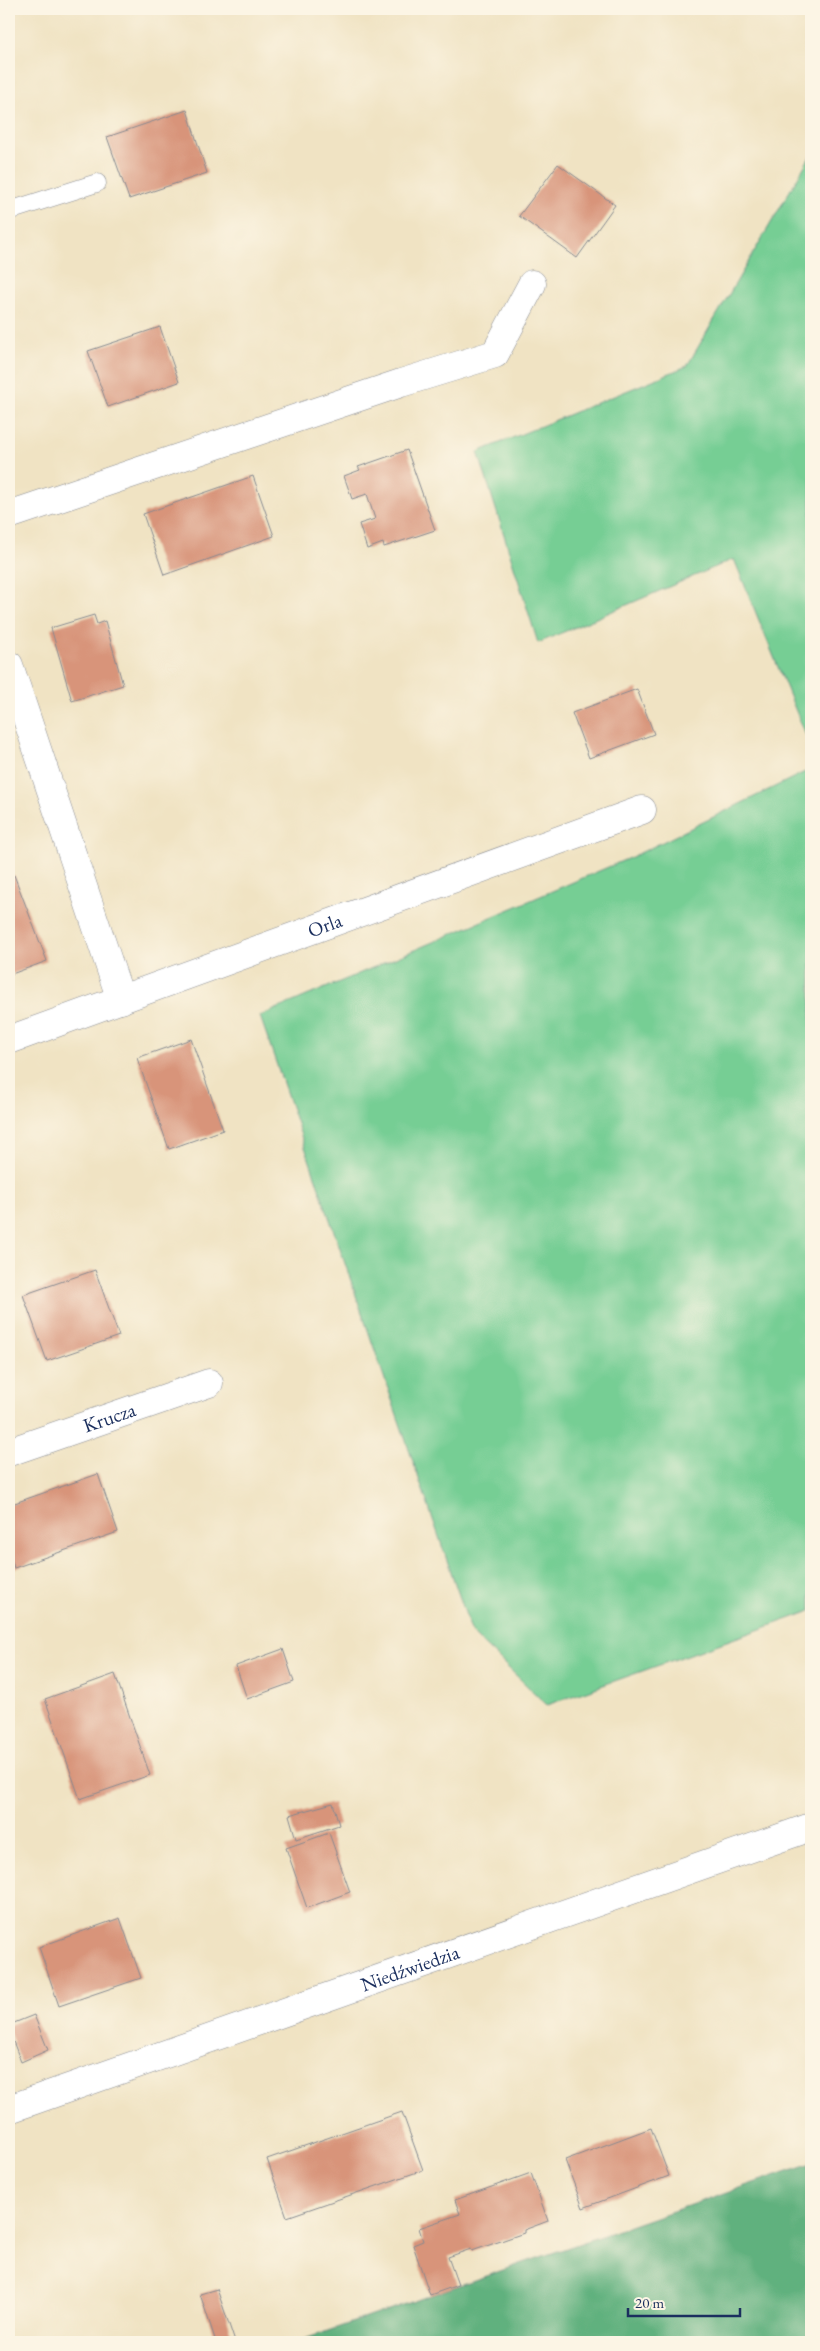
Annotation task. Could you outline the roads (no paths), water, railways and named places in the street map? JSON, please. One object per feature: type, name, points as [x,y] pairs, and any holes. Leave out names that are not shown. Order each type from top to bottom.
[{"type":"street","points":[[9,515],[401,383],[495,354],[532,284]]},
{"type":"street","points":[[9,665],[121,1000]]},
{"type":"street","name":"Orla","points":[[9,1040],[642,810]]},
{"type":"street","name":"Krucza","points":[[9,1452],[209,1382]]},
{"type":"street","name":"Niedźwiedzia","points":[[9,2110],[811,1826]]},
{"type":"lane","points":[[9,211],[97,183]]}]
